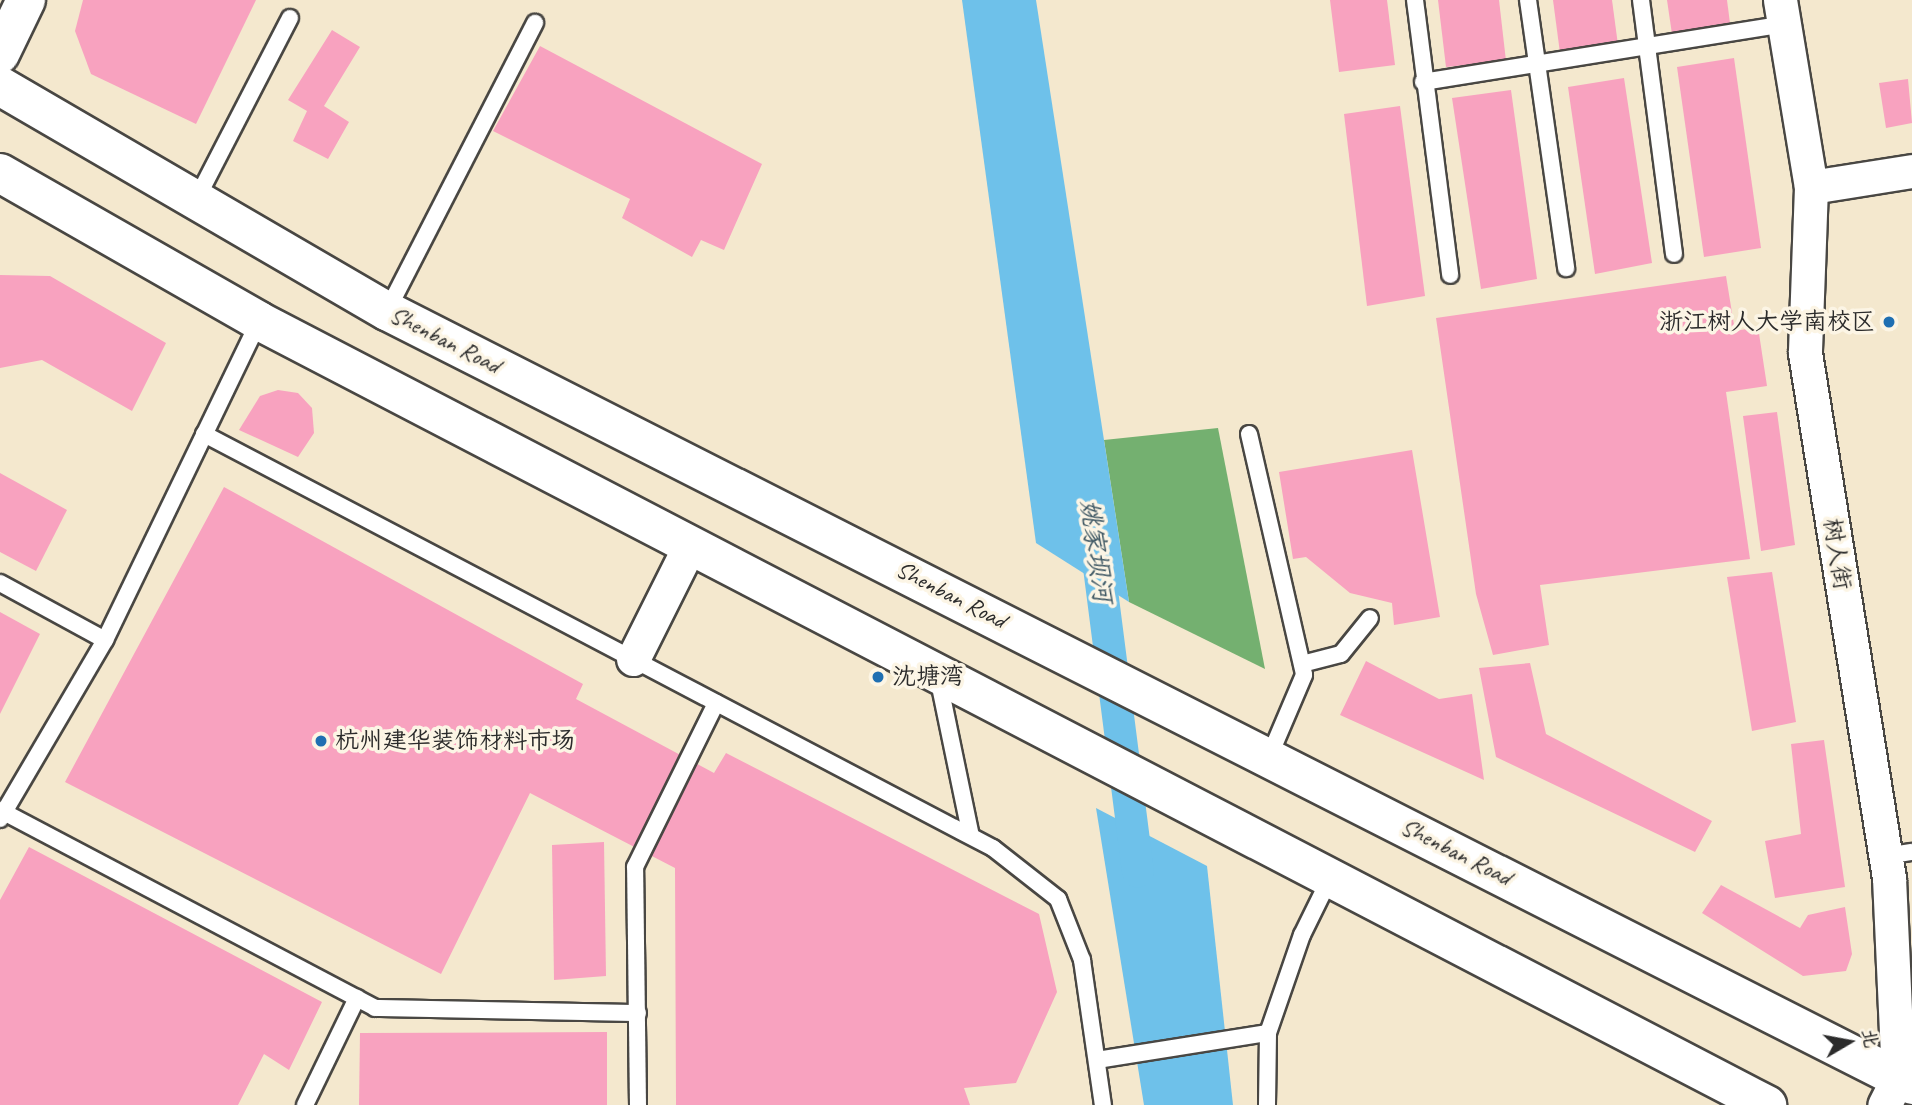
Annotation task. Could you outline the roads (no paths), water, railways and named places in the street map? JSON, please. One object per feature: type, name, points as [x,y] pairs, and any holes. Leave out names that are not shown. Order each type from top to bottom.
[{"type":"main road","points":[[0,54],[26,0]]},
{"type":"main road","name":"Shenban Road","points":[[0,86],[195,202],[387,311],[1135,688],[1898,1089]]},
{"type":"main road","points":[[0,173],[259,321],[1767,1105]]},
{"type":"street","name":"树人街","points":[[1782,12],[1811,187],[1805,353],[1899,854],[1898,1089]]},
{"type":"street","points":[[1811,187],[1912,171]]},
{"type":"street","points":[[633,659],[690,545]]},
{"type":"lane","points":[[1415,0],[1423,82],[1450,275]]},
{"type":"lane","points":[[1528,0],[1566,268]]},
{"type":"lane","points":[[1641,0],[1674,254]]},
{"type":"lane","points":[[1423,82],[1648,50],[1782,12]]},
{"type":"lane","points":[[195,202],[289,18]]},
{"type":"lane","points":[[387,311],[535,23]]},
{"type":"lane","points":[[259,321],[105,640],[1,814],[374,1008],[638,1013]]},
{"type":"lane","points":[[204,434],[971,836],[1058,899],[1082,960],[1103,1105]]},
{"type":"lane","points":[[1250,434],[1304,675],[1269,757]]},
{"type":"lane","points":[[0,583],[105,640]]},
{"type":"lane","points":[[1302,664],[1341,654],[1370,618]]},
{"type":"lane","points":[[938,674],[971,836]]},
{"type":"lane","points":[[638,1105],[635,867],[716,703]]},
{"type":"lane","points":[[1267,1105],[1268,1033],[1302,935],[1330,878]]},
{"type":"lane","points":[[305,1105],[357,999]]},
{"type":"lane","points":[[1097,1060],[1268,1033]]},
{"type":"water","points":[[962,0],[1036,0],[1129,602],[1036,543]]},
{"type":"water","points":[[1096,808],[1207,866],[1233,1105],[1144,1105]]},
{"type":"waterway","name":"姚家坝河","points":[[1096,544],[1138,871]]},
{"type":"place","name":"浙江树人大学南校区","points":[[1889,322]]},
{"type":"place","name":"沈塘湾","points":[[878,677]]},
{"type":"place","name":"杭州建华装饰材料市场","points":[[321,741]]}]
